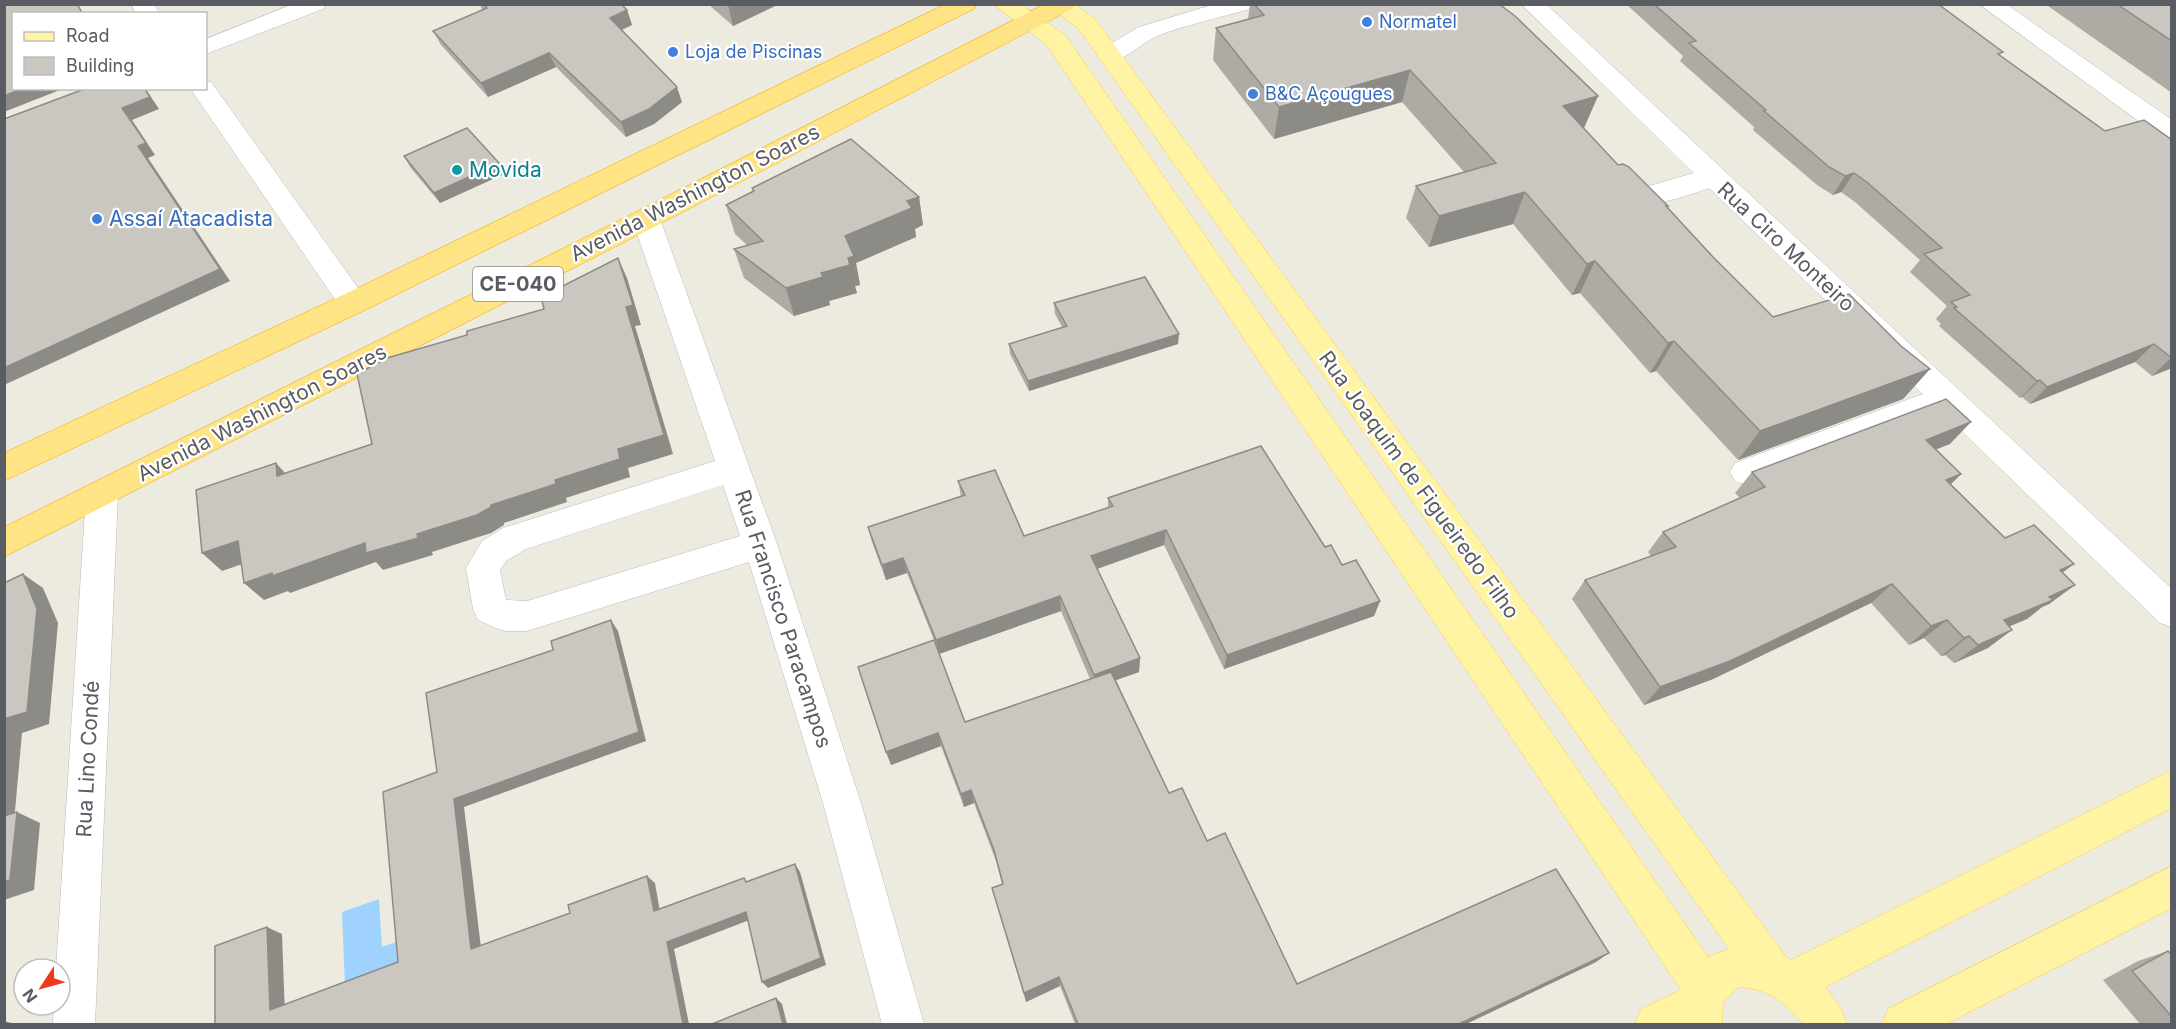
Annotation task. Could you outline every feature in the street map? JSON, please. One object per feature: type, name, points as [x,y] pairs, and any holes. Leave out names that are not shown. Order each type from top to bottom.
[{"type":"highway","name":"CE-040","points":[[4,468],[353,303],[966,4]]},
{"type":"highway","name":"Avenida Washington Soares","points":[[4,543],[646,219],[1017,13],[1060,5]]},
{"type":"main road","name":"Rua Joaquim de Figueiredo Filho","points":[[1060,5],[1087,24],[1329,362],[1781,977],[1810,999],[1826,1024]]},
{"type":"main road","points":[[1017,13],[1056,40],[1286,378],[1702,1006]]},
{"type":"main road","points":[[1286,378],[1329,362]]},
{"type":"main road","points":[[1656,1024],[1702,1006],[1716,976],[1731,969],[1751,966],[1781,977],[2172,788]]},
{"type":"main road","points":[[1903,1024],[2172,886]]},
{"type":"street","points":[[207,47],[315,4]]},
{"type":"street","points":[[1109,55],[1147,32],[1242,4]]},
{"type":"street","name":"Rua Ciro Monteiro","points":[[1532,4],[1570,54],[1713,177],[2172,612]]},
{"type":"street","points":[[1990,4],[2172,133]]},
{"type":"street","points":[[203,90],[353,303]]},
{"type":"street","points":[[1597,168],[1619,190],[1637,196],[1713,177]]},
{"type":"street","name":"Rua Francisco Paracampos","points":[[646,219],[760,544],[842,803],[903,1024]]},
{"type":"street","points":[[1746,472],[1946,398]]},
{"type":"street","points":[[735,468],[515,538],[494,551],[483,568],[490,609],[505,616],[527,616],[760,544]]},
{"type":"street","name":"Rua Lino Condé","points":[[74,1024],[102,494]]},
{"type":"water","points":[[379,899],[382,947],[399,941],[401,967],[345,987],[342,912]]},
{"type":"building","points":[[4,4],[77,4],[82,12],[12,12],[12,90],[19,90],[4,96]]},
{"type":"building","points":[[484,4],[621,4],[627,10],[610,18],[677,87],[649,109],[621,122],[549,53],[481,83],[433,31],[487,8]]},
{"type":"building","points":[[1254,4],[1499,4],[1515,16],[1598,96],[1563,106],[1618,165],[1623,164],[1629,167],[1668,206],[1666,206],[1713,257],[1773,317],[1849,294],[1901,346],[1930,369],[1760,431],[1674,341],[1668,343],[1595,261],[1587,264],[1525,192],[1439,216],[1416,186],[1496,163],[1410,70],[1279,107],[1216,28],[1264,15]]},
{"type":"building","points":[[1654,4],[1938,4],[2003,52],[1998,54],[2105,131],[2144,120],[2172,140],[2172,358],[2154,344],[2047,387],[2040,380],[2037,381],[1954,308],[1957,307],[1951,302],[1970,295],[1924,254],[1942,248],[1868,183],[1854,173],[1845,176],[1829,167],[1689,43],[1696,41]]},
{"type":"building","points":[[2117,4],[2172,4],[2172,41]]},
{"type":"building","name":"Assaí Atacadista","points":[[82,90],[145,90],[150,97],[122,108],[146,143],[138,146],[220,269],[4,368],[4,119]]},
{"type":"building","name":"Movida","points":[[467,128],[499,163],[434,193],[404,156]]},
{"type":"building","points":[[851,139],[919,197],[907,201],[912,208],[845,236],[854,256],[848,258],[850,265],[821,273],[823,277],[786,288],[734,249],[763,241],[726,205],[754,191],[752,188]]},
{"type":"building","points":[[618,258],[633,305],[626,307],[664,435],[618,449],[620,459],[555,480],[556,484],[491,505],[477,515],[417,534],[418,538],[366,553],[365,543],[272,576],[272,573],[244,583],[238,541],[202,553],[196,490],[276,463],[277,476],[372,444],[357,374],[387,358],[467,335],[467,331],[544,309],[541,297]]},
{"type":"building","points":[[1145,277],[1179,334],[1028,381],[1009,344],[1067,326],[1054,303]]},
{"type":"building","points":[[1946,399],[1971,422],[1926,440],[1961,474],[1946,480],[2005,538],[2034,525],[2074,564],[2060,570],[2075,585],[2049,597],[2053,600],[2004,620],[2012,630],[1978,645],[1969,636],[1964,638],[1947,620],[1931,626],[1892,584],[1730,661],[1660,687],[1585,580],[1676,547],[1663,532],[1765,487],[1752,472]]},
{"type":"building","points":[[1261,446],[1325,547],[1331,545],[1342,565],[1356,560],[1380,601],[1227,655],[1166,530],[1091,556],[1140,658],[1094,675],[1060,596],[936,640],[903,558],[882,565],[868,527],[965,495],[958,481],[995,470],[1024,536],[1113,506],[1108,498]]},
{"type":"building","points":[[23,574],[37,609],[27,712],[4,719],[4,583]]},
{"type":"building","points":[[611,620],[639,732],[454,799],[471,949],[570,913],[568,905],[647,876],[654,911],[744,878],[746,882],[795,864],[821,958],[762,982],[746,912],[667,942],[683,1024],[215,1024],[215,946],[267,927],[270,1010],[398,962],[383,792],[437,772],[426,693],[553,650],[551,641]]},
{"type":"building","points":[[934,640],[965,722],[1111,672],[1169,793],[1182,788],[1207,841],[1225,833],[1297,984],[1556,869],[1609,953],[1459,1024],[1078,1024],[1059,977],[1024,993],[992,888],[1003,884],[994,850],[971,790],[961,794],[938,733],[886,752],[858,667]]},
{"type":"building","points":[[17,812],[10,880],[4,882],[4,816]]},
{"type":"building","points":[[2168,951],[2172,955],[2172,1017],[2132,971]]},
{"type":"building","points":[[776,998],[783,1024],[712,1024]]},
{"type":"place","name":"Normatel","points":[[1367,22]]},
{"type":"place","name":"Loja de Piscinas","points":[[673,52]]},
{"type":"place","name":"B&C Açougues","points":[[1253,94]]},
{"type":"place","name":"Movida","points":[[457,170]]},
{"type":"place","name":"Assaí Atacadista","points":[[97,219]]}]
